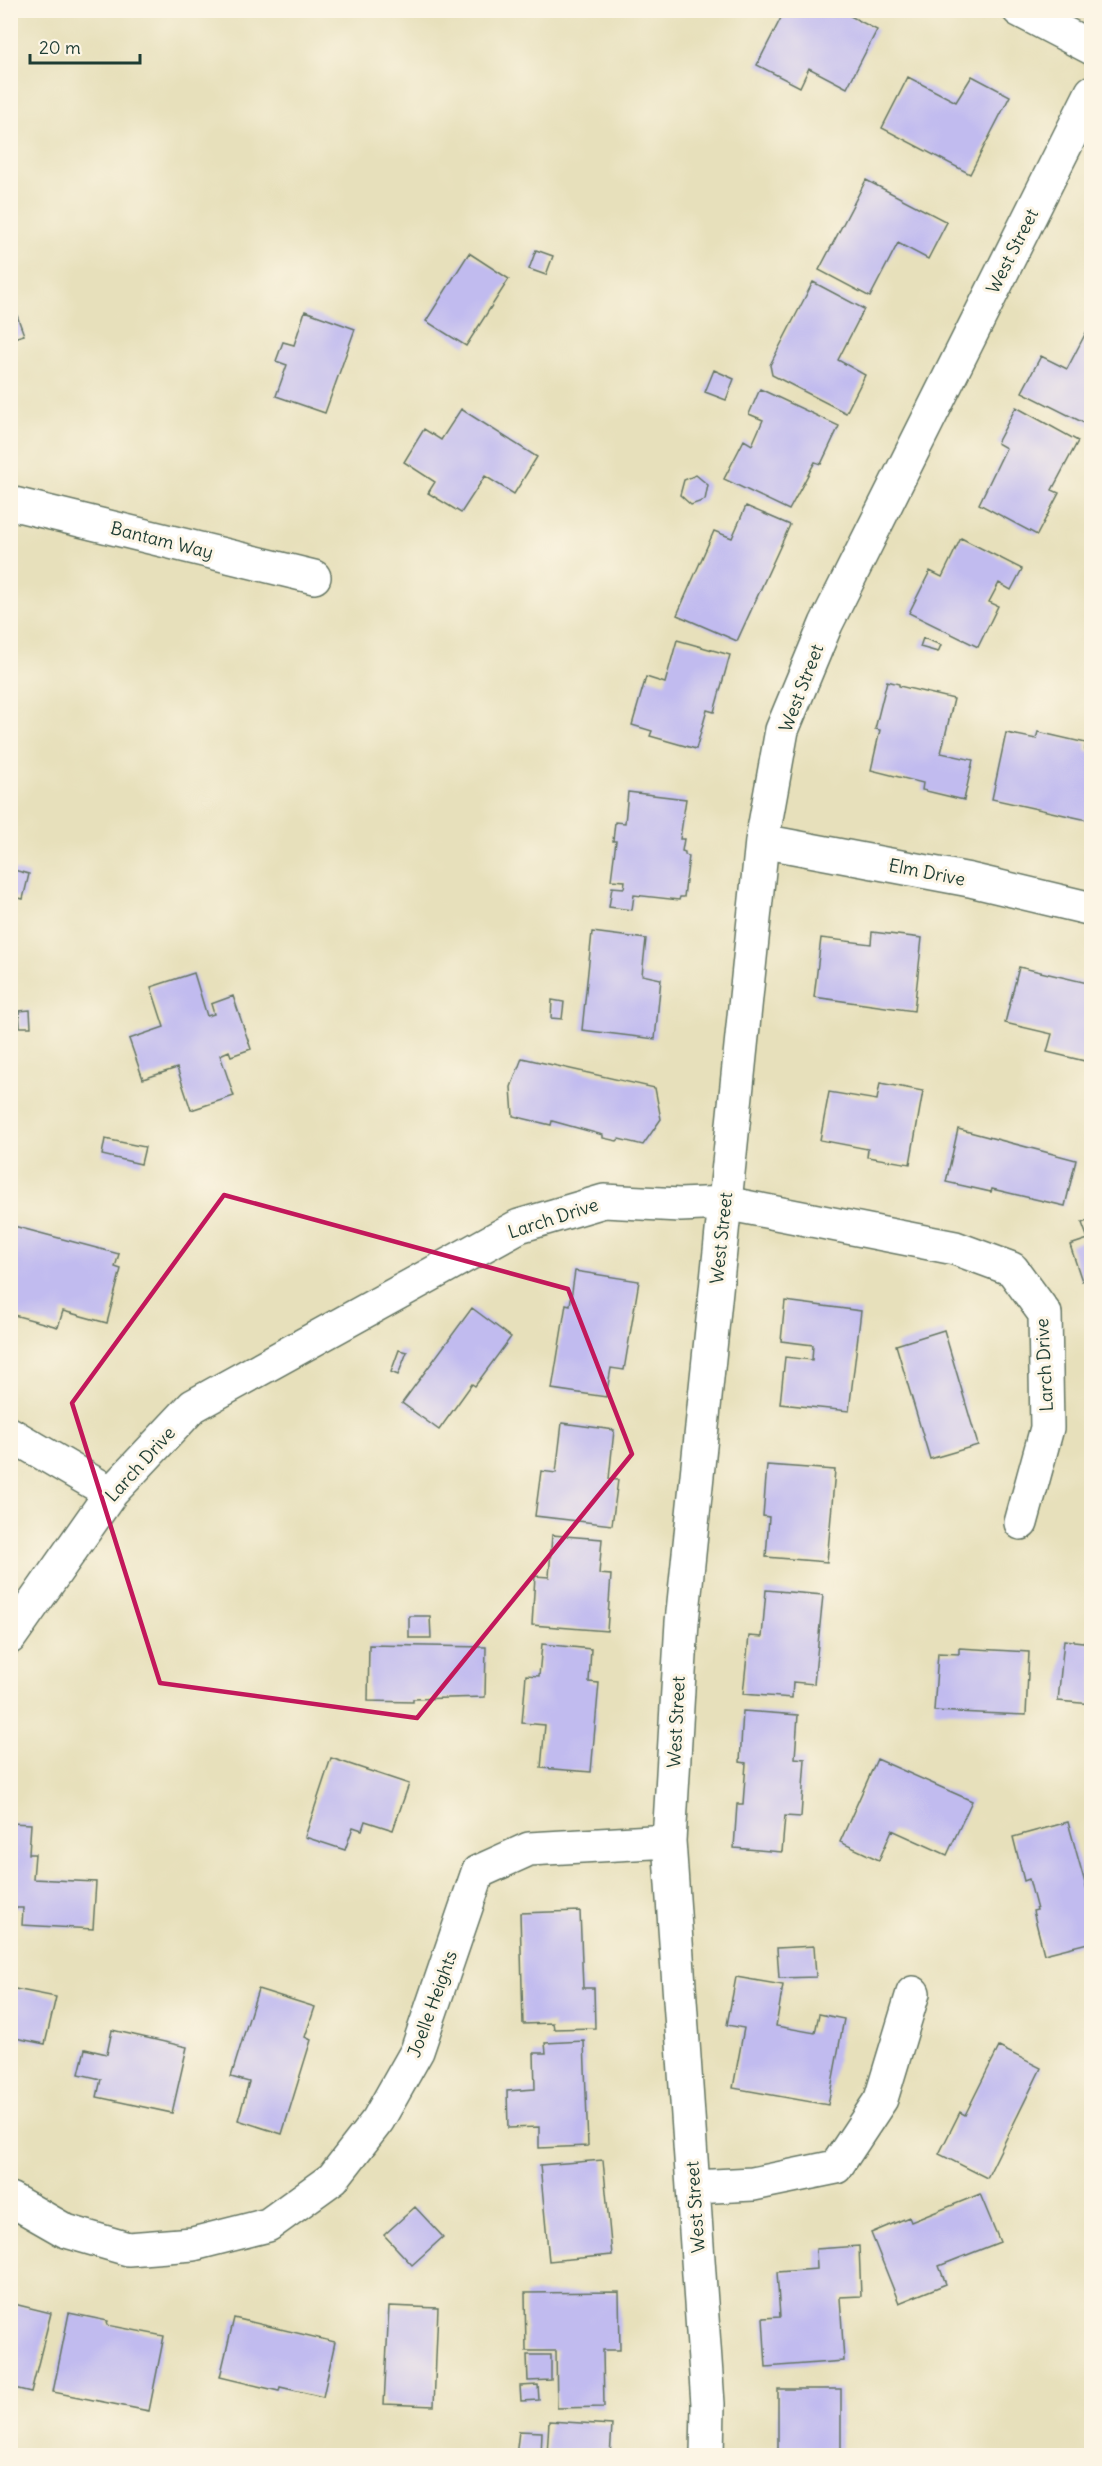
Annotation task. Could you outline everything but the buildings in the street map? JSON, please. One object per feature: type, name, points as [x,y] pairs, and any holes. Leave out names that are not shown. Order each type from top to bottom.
[{"type":"street","points":[[1019,10],[1092,48]]},
{"type":"street","name":"West Street","points":[[707,2456],[708,2404],[669,1841],[682,1622],[762,841],[782,730],[826,624],[1092,92]]},
{"type":"street","name":"Bantam Way","points":[[10,503],[314,577]]},
{"type":"street","name":"Elm Drive","points":[[762,841],[970,880],[1092,909]]},
{"type":"street","name":"Larch Drive","points":[[10,1637],[111,1493],[193,1406],[519,1226],[604,1201],[725,1203],[955,1248],[1012,1269],[1045,1314],[1047,1428],[1021,1522]]},
{"type":"street","points":[[10,1434],[111,1493]]},
{"type":"street","name":"Joelle Heights","points":[[10,2199],[66,2231],[128,2249],[193,2244],[268,2225],[333,2178],[378,2120],[417,2051],[478,1872],[529,1849],[669,1841]]},
{"type":"street","points":[[694,2187],[753,2184],[836,2167],[880,2099],[913,1993]]},
{"type":"highlighted area","points":[[224,1195],[568,1289],[632,1454],[417,1718],[160,1683],[72,1403]]}]
